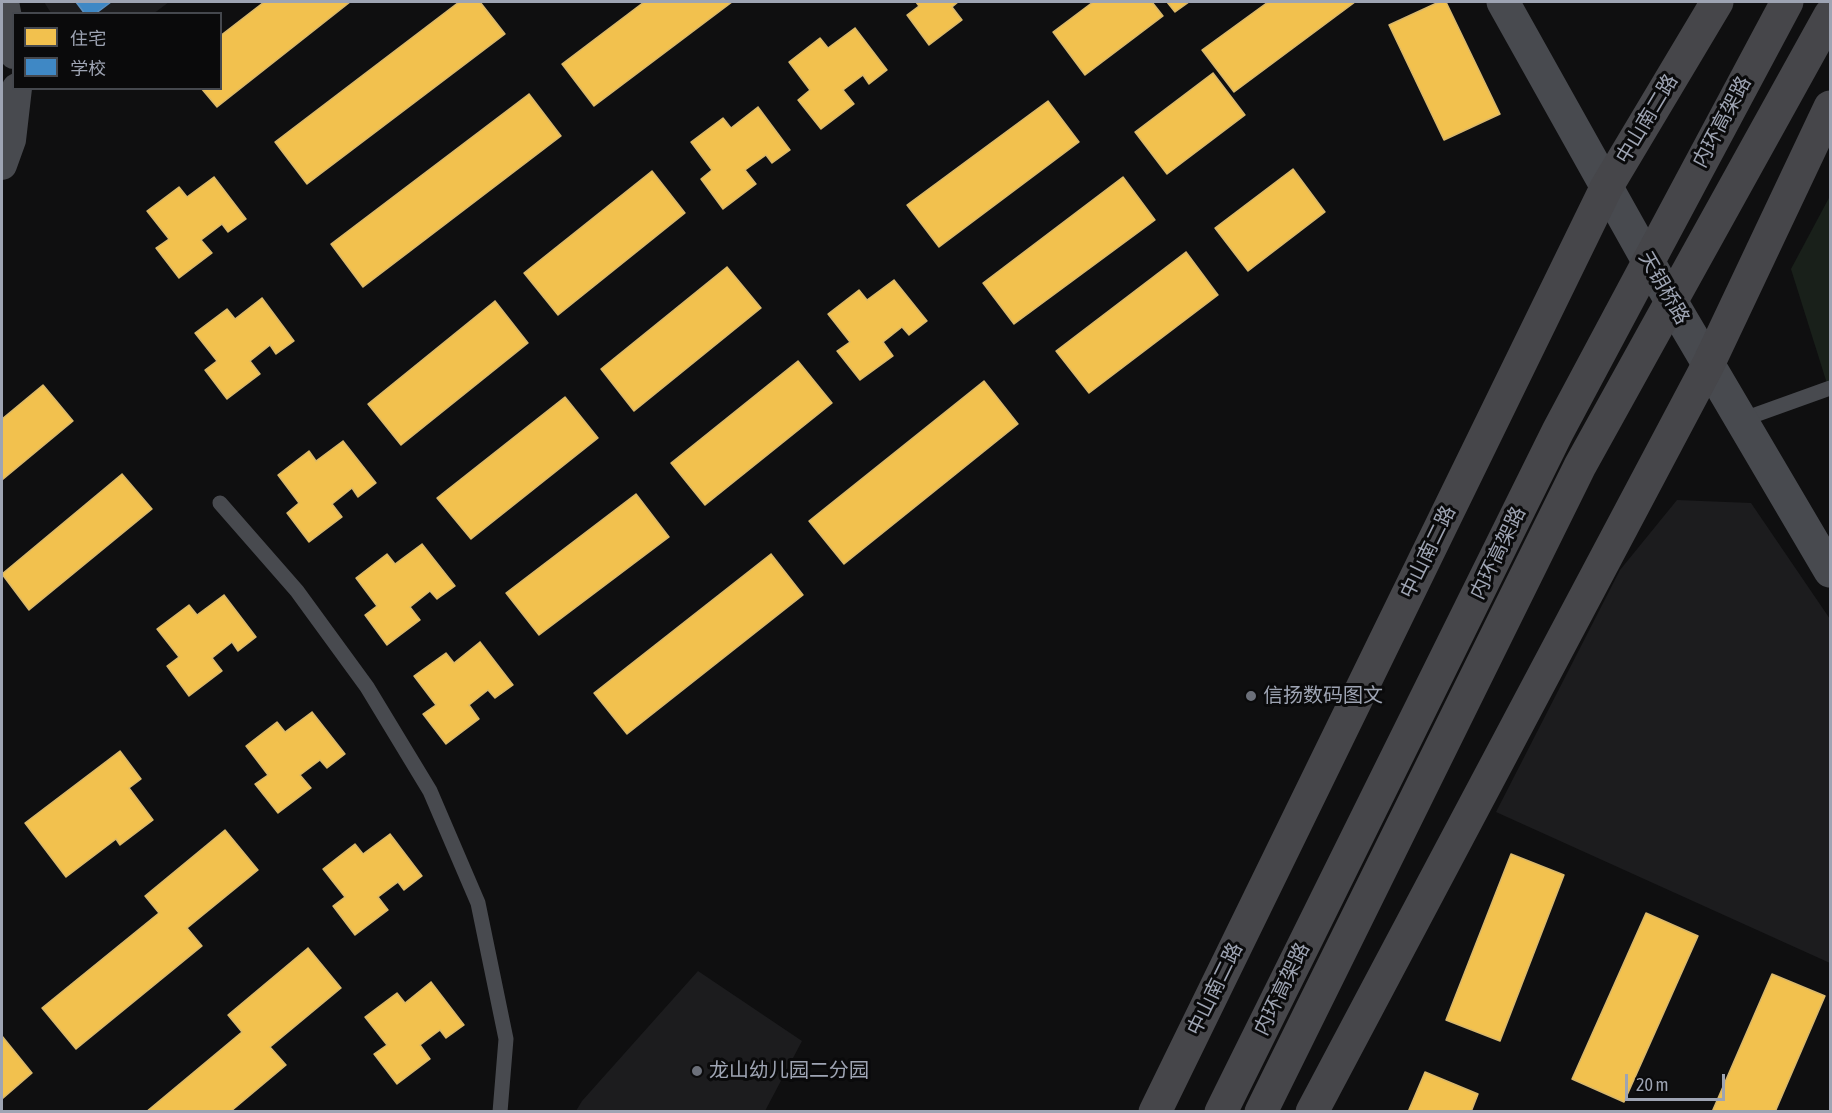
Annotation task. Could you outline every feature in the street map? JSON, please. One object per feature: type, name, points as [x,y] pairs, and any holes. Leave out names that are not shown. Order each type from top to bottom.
[{"type":"main road","name":"中山南二路","points":[[1155,1112],[1606,188],[1717,2]]},
{"type":"main road","name":"内环高架路","points":[[1221,1112],[1558,431],[1787,2]]},
{"type":"main road","name":"内环高架路","points":[[1261,1112],[1580,466],[1830,15]]},
{"type":"main road","points":[[1312,1112],[1708,365],[1830,107]]},
{"type":"street","points":[[4,2],[12,44]]},
{"type":"street","name":"天钥桥路","points":[[1503,2],[1606,188],[1830,571]]},
{"type":"street","points":[[2,165],[11,140],[16,90]]},
{"type":"lane","points":[[1741,420],[1830,388]]},
{"type":"lane","points":[[220,503],[297,591],[367,687],[430,791],[478,903],[506,1039],[500,1112]]},
{"type":"shaded area","points":[[44,2],[169,2],[156,12],[50,12]]},
{"type":"shaded area","points":[[1830,196],[1830,393],[1791,269]]},
{"type":"shaded area","points":[[1677,500],[1751,503],[1830,619],[1830,963],[1496,812],[1620,570]]},
{"type":"shaded area","name":"龙山幼儿园二分园","points":[[698,971],[802,1041],[765,1111],[576,1111],[582,1101]]},
{"type":"building: 住宅","points":[[264,2],[350,2],[217,107],[203,90],[222,90],[222,34]]},
{"type":"building: 住宅","points":[[459,2],[480,2],[505,34],[307,184],[275,142]]},
{"type":"building: 住宅","points":[[644,2],[732,2],[594,106],[562,64]]},
{"type":"building: 住宅","points":[[916,2],[958,2],[952,7],[962,20],[929,45],[907,15],[919,6]]},
{"type":"building: 住宅","points":[[1093,2],[1152,2],[1163,16],[1085,75],[1053,32]]},
{"type":"building: 住宅","points":[[1167,2],[1189,2],[1175,12]]},
{"type":"building: 住宅","points":[[1268,2],[1355,2],[1234,92],[1202,50]]},
{"type":"building: 住宅","points":[[1439,2],[1446,2],[1500,114],[1444,140],[1389,25]]},
{"type":"building: 住宅","points":[[855,28],[887,70],[869,84],[863,75],[843,90],[854,104],[821,129],[798,100],[810,90],[789,62],[820,38],[828,48]]},
{"type":"building: 住宅","points":[[1213,73],[1245,115],[1167,174],[1135,132]]},
{"type":"building: 住宅","points":[[529,94],[561,136],[363,287],[331,244]]},
{"type":"building: 住宅","points":[[1048,101],[1079,142],[939,247],[907,205]]},
{"type":"building: 住宅","points":[[758,107],[790,150],[772,163],[766,155],[745,170],[756,184],[723,209],[701,179],[712,170],[691,142],[723,118],[731,128]]},
{"type":"building: 住宅","points":[[1293,169],[1325,212],[1248,271],[1215,228]]},
{"type":"building: 住宅","points":[[652,171],[685,213],[558,315],[524,273]]},
{"type":"building: 住宅","points":[[214,177],[246,219],[228,232],[222,224],[201,240],[212,253],[179,278],[156,248],[169,239],[147,211],[179,187],[187,197]]},
{"type":"building: 住宅","points":[[1123,177],[1155,220],[1014,324],[983,283]]},
{"type":"building: 住宅","points":[[1186,252],[1218,295],[1089,393],[1056,351]]},
{"type":"building: 住宅","points":[[727,267],[761,308],[634,411],[601,369]]},
{"type":"building: 住宅","points":[[894,280],[927,321],[909,335],[902,327],[883,342],[893,356],[860,380],[837,351],[850,342],[828,314],[859,290],[867,300]]},
{"type":"building: 住宅","points":[[262,298],[294,341],[276,354],[270,345],[250,361],[260,374],[227,399],[205,370],[217,361],[195,333],[227,309],[235,319]]},
{"type":"building: 住宅","points":[[495,301],[528,343],[401,445],[368,404]]},
{"type":"building: 住宅","points":[[798,361],[832,403],[705,505],[671,463]]},
{"type":"building: 住宅","points":[[984,381],[1018,424],[844,564],[809,521]]},
{"type":"building: 住宅","points":[[43,385],[73,421],[2,480],[2,419]]},
{"type":"building: 住宅","points":[[565,397],[598,438],[471,539],[437,498]]},
{"type":"building: 住宅","points":[[343,441],[376,483],[358,497],[352,488],[332,504],[342,517],[309,542],[287,513],[299,503],[278,475],[309,451],[316,461]]},
{"type":"building: 住宅","points":[[122,474],[152,509],[29,610],[2,574]]},
{"type":"building: 住宅","points":[[636,494],[669,537],[539,635],[506,593]]},
{"type":"building: 住宅","points":[[422,544],[455,586],[437,599],[430,591],[410,607],[420,620],[387,645],[365,615],[377,606],[356,578],[387,554],[395,564]]},
{"type":"building: 住宅","points":[[771,554],[803,595],[627,734],[594,693]]},
{"type":"building: 住宅","points":[[224,595],[256,637],[238,651],[232,642],[212,658],[222,671],[189,696],[167,666],[179,657],[157,629],[189,605],[197,615]]},
{"type":"building: 住宅","points":[[480,642],[513,685],[495,698],[488,690],[469,705],[479,719],[446,744],[423,714],[436,705],[414,676],[446,653],[454,663]]},
{"type":"building: 住宅","points":[[312,712],[345,754],[327,768],[320,760],[300,775],[311,788],[278,813],[255,784],[268,775],[246,746],[277,722],[285,732]]},
{"type":"building: 住宅","points":[[120,751],[141,779],[129,788],[153,820],[120,845],[116,839],[66,877],[25,823]]},
{"type":"building: 住宅","points":[[225,830],[258,870],[187,928],[202,946],[76,1049],[42,1008],[159,913],[145,896]]},
{"type":"building: 住宅","points":[[390,834],[422,876],[404,890],[398,882],[378,897],[388,910],[355,935],[333,906],[345,897],[323,869],[355,844],[363,854]]},
{"type":"building: 住宅","points":[[1511,854],[1564,875],[1500,1041],[1446,1020]]},
{"type":"building: 住宅","points":[[1646,913],[1698,936],[1624,1102],[1572,1079]]},
{"type":"building: 住宅","points":[[308,948],[341,988],[270,1047],[286,1065],[230,1112],[146,1112],[242,1032],[228,1015]]},
{"type":"building: 住宅","points":[[1772,974],[1825,996],[1775,1112],[1712,1112]]},
{"type":"building: 住宅","points":[[431,982],[464,1025],[446,1038],[440,1030],[420,1045],[430,1059],[397,1084],[374,1054],[387,1045],[365,1017],[397,993],[405,1003]]},
{"type":"building: 住宅","points":[[2,1036],[32,1073],[2,1099]]},
{"type":"building: 住宅","points":[[1425,1072],[1478,1094],[1471,1112],[1408,1112]]},
{"type":"building: 学校","points":[[76,2],[111,2],[98,12],[84,12]]},
{"type":"place","name":"信扬数码图文","points":[[1251,696]]},
{"type":"place","name":"龙山幼儿园二分园","points":[[697,1071]]}]
